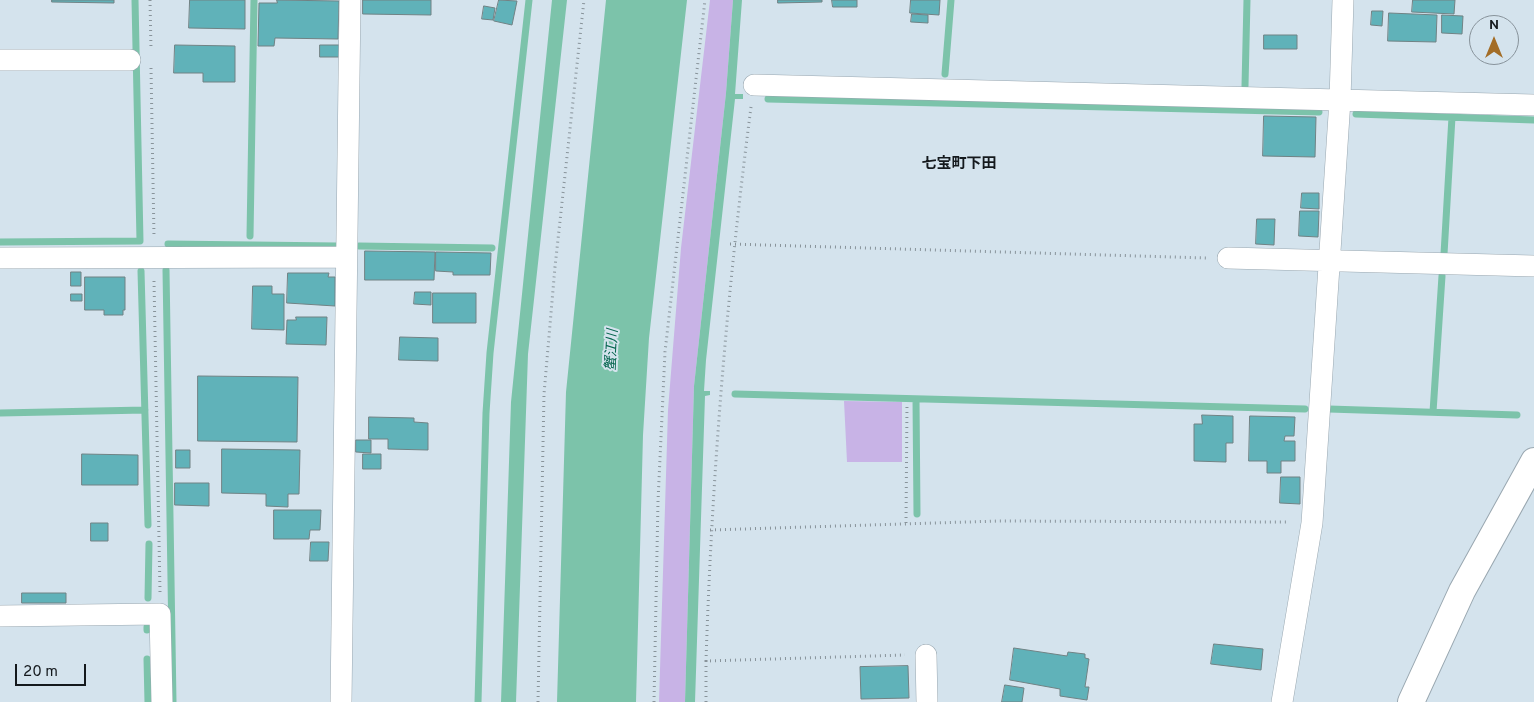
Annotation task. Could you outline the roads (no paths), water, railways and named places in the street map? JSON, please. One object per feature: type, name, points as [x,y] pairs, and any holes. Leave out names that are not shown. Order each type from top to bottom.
[{"type":"street","points":[[341,702],[350,0]]},
{"type":"street","points":[[1282,702],[1312,523],[1340,100],[1343,0]]},
{"type":"street","points":[[0,60],[130,60]]},
{"type":"street","points":[[754,85],[1534,105]]},
{"type":"street","points":[[0,258],[154,256],[346,257]]},
{"type":"street","points":[[1228,258],[1534,266]]},
{"type":"street","points":[[1411,702],[1462,591],[1534,461]]},
{"type":"street","points":[[0,616],[160,614],[162,702]]},
{"type":"street","points":[[926,655],[927,702]]},
{"type":"water","points":[[552,0],[567,0],[528,354],[516,702],[501,702],[511,402]]},
{"type":"water","name":"蟹江川","points":[[606,0],[687,0],[649,338],[643,435],[636,702],[557,702],[566,392]]},
{"type":"water","points":[[733,0],[742,0],[735,94],[743,94],[743,99],[735,99],[706,360],[704,391],[710,391],[710,395],[705,396],[695,702],[685,702],[694,386],[726,93]]},
{"type":"waterway","points":[[0,242],[140,241],[135,0]]},
{"type":"waterway","points":[[250,236],[254,0]]},
{"type":"waterway","points":[[478,702],[486,413],[490,353],[529,0]]},
{"type":"waterway","points":[[945,74],[951,0]]},
{"type":"waterway","points":[[1245,86],[1247,0]]},
{"type":"waterway","points":[[768,99],[1319,112]]},
{"type":"waterway","points":[[1356,114],[1534,120]]},
{"type":"waterway","points":[[1444,254],[1452,117]]},
{"type":"waterway","points":[[168,244],[337,246]]},
{"type":"waterway","points":[[359,246],[492,248]]},
{"type":"waterway","points":[[166,270],[173,702]]},
{"type":"waterway","points":[[141,271],[148,525]]},
{"type":"waterway","points":[[1433,412],[1442,276]]},
{"type":"waterway","points":[[735,394],[1305,409]]},
{"type":"waterway","points":[[916,399],[917,514]]},
{"type":"waterway","points":[[1329,409],[1517,415]]},
{"type":"waterway","points":[[0,413],[145,410]]},
{"type":"waterway","points":[[148,598],[149,544]]},
{"type":"waterway","points":[[147,659],[148,702]]},
{"type":"district","name":"七宝町下田","points":[[959,165]]}]
